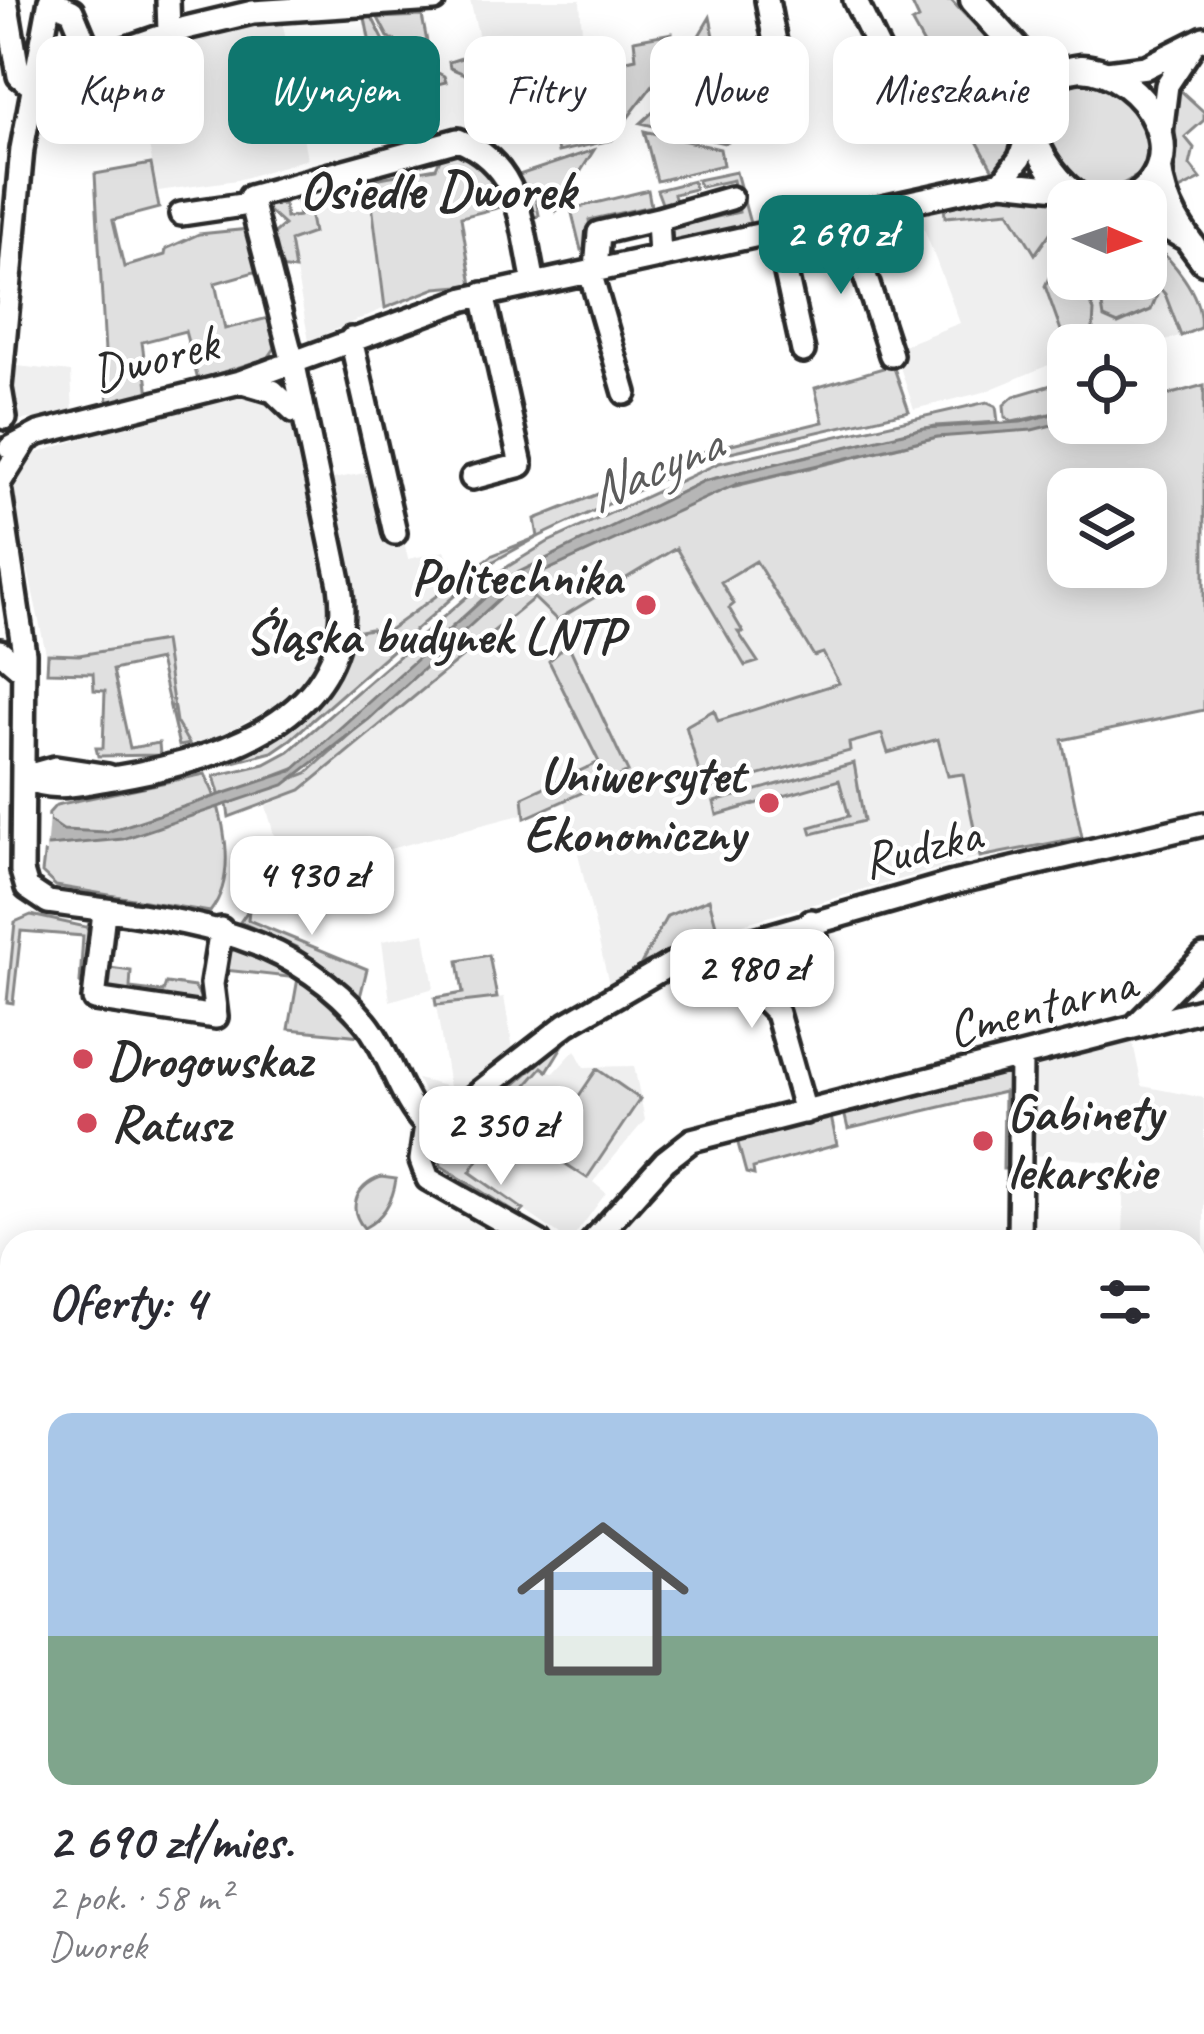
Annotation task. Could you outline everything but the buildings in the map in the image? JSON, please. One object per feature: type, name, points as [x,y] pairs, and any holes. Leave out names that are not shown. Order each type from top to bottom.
[{"type":"main road","points":[[973,0],[1005,36]]},
{"type":"main road","points":[[1069,63],[1131,89],[1162,134],[1163,194],[1183,236],[1204,261]]},
{"type":"main road","points":[[1069,74],[1094,70]]},
{"type":"main road","points":[[1035,144],[1037,154],[1062,180]]},
{"type":"main road","points":[[1153,180],[1160,169]]},
{"type":"main road","points":[[1167,226],[1183,236]]},
{"type":"street","points":[[34,83],[19,76],[9,0],[39,0]]},
{"type":"street","points":[[168,0],[170,33]]},
{"type":"street","points":[[161,36],[240,7],[434,0]]},
{"type":"street","points":[[767,0],[774,36]]},
{"type":"street","points":[[855,0],[872,36]]},
{"type":"street","points":[[0,482],[13,434],[0,388],[21,162],[50,1],[71,10],[82,36]]},
{"type":"street","points":[[1094,70],[1146,67],[1198,42]]},
{"type":"street","points":[[1162,134],[1166,85],[1198,42]]},
{"type":"street","points":[[181,214],[249,204],[254,194],[458,140],[488,152],[512,187],[534,284]]},
{"type":"street","points":[[1002,182],[1020,158],[1024,144]]},
{"type":"street","name":"Dworek","points":[[13,434],[240,382],[483,294],[1002,182],[1047,190]]},
{"type":"street","points":[[625,393],[593,271],[599,233],[731,198]]},
{"type":"street","name":"Dworek","points":[[249,204],[292,362]]},
{"type":"street","points":[[846,217],[891,355]]},
{"type":"street","points":[[658,219],[661,257]]},
{"type":"street","points":[[777,232],[803,351]]},
{"type":"street","points":[[472,478],[521,465],[483,294]]},
{"type":"street","points":[[351,339],[395,533]]},
{"type":"street","points":[[22,777],[115,778],[177,768],[234,747],[295,710],[331,665],[340,637],[342,594],[298,410],[292,362]]},
{"type":"street","points":[[240,382],[276,392],[298,410]]},
{"type":"street","points":[[0,493],[24,653],[27,888],[43,900],[221,929],[296,962],[345,1000],[376,1036],[426,1125],[421,1160],[428,1179],[518,1230]]},
{"type":"street","points":[[17,627],[0,650],[21,669]]},
{"type":"street","points":[[22,742],[54,777]]},
{"type":"street","points":[[26,813],[54,777]]},
{"type":"street","name":"Rudzka","points":[[426,1125],[440,1123],[533,1048],[653,971],[812,921],[1204,824]]},
{"type":"street","points":[[104,912],[94,999],[198,1016],[216,1017],[212,984],[221,929]]},
{"type":"street","points":[[812,921],[818,946]]},
{"type":"street","points":[[743,940],[754,990],[777,1013],[805,1112]]},
{"type":"street","points":[[1137,1025],[1204,956]]},
{"type":"street","name":"Cmentarna","points":[[603,1230],[683,1145],[1203,1010]]},
{"type":"street","points":[[1019,1230],[1021,1058]]},
{"type":"shaded area","points":[[470,0],[580,0],[582,36],[478,36]]},
{"type":"shaded area","points":[[910,0],[951,0],[985,36],[919,36],[912,23],[919,19]]},
{"type":"shaded area","points":[[422,16],[426,36],[387,36],[378,18]]},
{"type":"shaded area","points":[[372,17],[382,36],[369,36],[365,18]]},
{"type":"shaded area","points":[[710,17],[714,36],[699,36]]},
{"type":"shaded area","points":[[282,19],[285,36],[228,36],[228,144],[304,144],[307,159],[237,180],[158,191],[149,144],[204,144],[204,38]]},
{"type":"shaded area","points":[[650,37],[650,89],[626,120],[626,60],[636,58],[634,40]]},
{"type":"shaded area","points":[[464,57],[464,74],[450,68],[449,62]]},
{"type":"shaded area","points":[[1092,82],[1130,105],[1148,144],[1142,173],[1130,180],[1082,180],[1070,172],[1052,144],[1069,144],[1069,86]]},
{"type":"shaded area","points":[[1180,90],[1204,112],[1204,120],[1185,137],[1194,148],[1190,165],[1201,179],[1175,192],[1172,116]]},
{"type":"shaded area","points":[[644,131],[650,132],[650,144],[720,149],[723,165],[657,181]]},
{"type":"shaded area","points":[[556,144],[594,144],[558,152]]},
{"type":"shaded area","points":[[979,144],[1012,144],[1009,152],[994,172]]},
{"type":"shaded area","points":[[453,149],[485,172],[505,206],[461,217],[472,285],[436,288],[385,308],[369,180],[436,168],[443,152]]},
{"type":"shaded area","points":[[594,150],[556,211],[553,198],[536,201],[539,215],[533,219],[542,260],[534,261],[513,177]]},
{"type":"shaded area","points":[[151,164],[159,208],[113,220],[124,267],[165,255],[166,249],[199,234],[250,229],[258,271],[215,283],[225,329],[268,318],[275,348],[268,358],[198,380],[185,331],[142,342],[149,395],[108,405],[95,174]]},
{"type":"shaded area","points":[[736,172],[751,227],[665,245],[664,233],[672,230],[657,190],[693,181],[695,189],[674,194],[681,225],[739,212],[733,180],[701,187],[697,180]]},
{"type":"shaded area","points":[[371,187],[385,308],[309,341],[290,240],[313,233],[307,200]]},
{"type":"shaded area","points":[[992,188],[1047,190],[1047,300],[1167,300],[1167,258],[1204,313],[1200,328],[1167,340],[1167,324],[1047,324],[1047,366],[984,392],[914,409],[894,349],[960,323],[918,213]]},
{"type":"shaded area","points":[[648,190],[651,206],[589,220],[593,248],[581,250],[571,209]]},
{"type":"shaded area","points":[[1021,190],[1047,196],[1047,237],[1035,254],[1009,211],[945,217],[944,205]]},
{"type":"shaded area","points":[[307,200],[313,233],[290,241],[295,270],[278,268],[270,237],[284,225],[263,206],[284,204],[286,218],[299,216],[297,201]]},
{"type":"shaded area","points":[[1167,257],[1191,290],[1200,315],[1200,328],[1181,336],[1167,299]]},
{"type":"shaded area","points":[[1050,300],[1089,300],[1093,324],[1059,324]]},
{"type":"shaded area","points":[[1114,300],[1155,300],[1151,310],[1118,324],[1104,318],[1102,306]]},
{"type":"shaded area","points":[[893,365],[909,411],[709,457],[538,537],[535,519],[711,449],[823,422],[815,388]]},
{"type":"shaded area","points":[[17,366],[71,372],[73,414],[21,420],[14,410]]},
{"type":"shaded area","points":[[288,372],[330,576],[327,625],[314,667],[287,700],[213,739],[179,746],[159,657],[48,663],[9,481],[34,454]]},
{"type":"shaded area","points":[[1204,385],[1204,710],[1062,740],[1082,837],[980,857],[963,774],[948,776],[938,739],[888,753],[882,734],[849,743],[850,751],[704,790],[686,726],[714,710],[718,721],[839,683],[823,653],[814,656],[756,561],[721,582],[734,604],[729,608],[743,632],[738,632],[758,662],[745,666],[676,548],[557,620],[534,598],[301,790],[229,817],[227,804],[307,773],[513,586],[723,489],[937,437],[1047,424],[1047,444],[1167,444],[1167,395]]},
{"type":"shaded area","points":[[1047,386],[1047,414],[1012,422],[1005,417],[1004,405],[1014,396]]},
{"type":"shaded area","points":[[987,402],[996,406],[998,422],[935,426],[704,481],[498,585],[299,767],[220,797],[214,776],[265,764],[289,751],[486,580],[548,542],[719,463]]},
{"type":"shaded area","points":[[1047,415],[1047,426],[1032,430],[937,437],[737,484],[513,586],[369,719],[284,785],[123,839],[48,846],[0,839],[0,816],[50,821],[63,830],[107,832],[292,771],[507,578],[704,481],[924,428],[1021,422]]},
{"type":"shaded area","points":[[386,469],[408,559],[445,551],[457,578],[378,639],[371,630],[354,632],[355,598],[333,479]]},
{"type":"shaded area","points":[[538,537],[494,561],[291,739],[272,752],[230,763],[309,713],[336,678],[354,632],[371,629],[378,638],[493,555]]},
{"type":"shaded area","points":[[767,546],[840,685],[735,713],[938,739],[963,773],[980,857],[746,923],[669,952],[609,984],[566,803],[309,870],[269,872],[258,864],[278,849],[266,806],[301,790],[535,597],[676,548]]},
{"type":"shaded area","points":[[164,641],[176,722],[189,744],[179,746],[159,660],[113,670],[130,748],[159,743],[160,755],[98,756],[96,748],[103,748],[105,691],[94,690],[93,673],[47,672],[48,654],[79,655]]},
{"type":"shaded area","points":[[568,644],[628,772],[525,818],[523,797],[599,762],[549,661]]},
{"type":"shaded area","points":[[854,763],[864,821],[812,834],[810,827],[849,816],[839,780],[717,815],[714,802]]},
{"type":"shaded area","points":[[205,774],[223,825],[226,862],[219,897],[210,912],[56,886],[42,873],[49,813],[56,805]]},
{"type":"shaded area","points":[[709,899],[719,936],[641,964],[667,916]]},
{"type":"shaded area","points":[[249,909],[248,920],[367,969],[360,997],[296,947],[240,922]]},
{"type":"shaded area","points":[[31,915],[86,927],[91,935],[86,988],[80,983],[83,936],[21,931],[13,1003],[7,1002],[15,922]]},
{"type":"shaded area","points":[[425,933],[434,988],[390,1001],[382,941]]},
{"type":"shaded area","points":[[233,945],[302,979],[362,1036],[289,1029],[298,978],[224,970]]},
{"type":"shaded area","points":[[489,955],[497,998],[436,1005],[435,998],[463,993],[458,961]]},
{"type":"shaded area","points":[[103,967],[131,971],[130,988],[163,992],[166,983],[194,987],[205,1004],[108,992],[101,982]]},
{"type":"shaded area","points":[[504,997],[513,1050],[450,1099],[426,1097],[417,1079],[449,1087],[436,1005]]},
{"type":"shaded area","points":[[1132,1038],[1142,1086],[1204,1098],[1204,1230],[1123,1230],[1124,1198],[1115,1163],[1033,1155],[1036,1065]]},
{"type":"shaded area","points":[[566,1040],[547,1071],[542,1067],[493,1124],[499,1129],[470,1172],[524,1210],[519,1215],[441,1166],[440,1160],[479,1115]]},
{"type":"shaded area","points":[[575,1050],[584,1067],[634,1066],[645,1120],[593,1182],[606,1193],[579,1230],[553,1230],[464,1180],[498,1130],[492,1125],[543,1067],[554,1073]]},
{"type":"shaded area","points":[[597,1069],[640,1099],[587,1178],[543,1149]]},
{"type":"shaded area","points":[[1006,1070],[1011,1073],[1008,1169],[1003,1169],[1004,1092],[848,1129],[844,1112]]},
{"type":"shaded area","points":[[830,1112],[837,1145],[753,1168],[754,1175],[746,1173],[736,1136]]},
{"type":"shaded area","points":[[381,1177],[396,1179],[392,1195],[382,1214],[364,1228],[356,1212],[357,1198]]},
{"type":"pier","points":[[0,810],[49,817],[46,852],[0,845]]},
{"type":"place","name":"Politechnika Śląska budynek LNTP","points":[[646,605]]},
{"type":"place","name":"Uniwersytet Ekonomiczny","points":[[769,803]]},
{"type":"place","name":"Drogowskaz","points":[[83,1059]]},
{"type":"place","name":"Ratusz","points":[[87,1123]]},
{"type":"place","name":"Gabinety lekarskie","points":[[983,1141]]},
{"type":"district","name":"Osiedle Dworek","points":[[437,189]]},
{"type":"water label","name":"Nacyna","points":[[653,467]]}]
